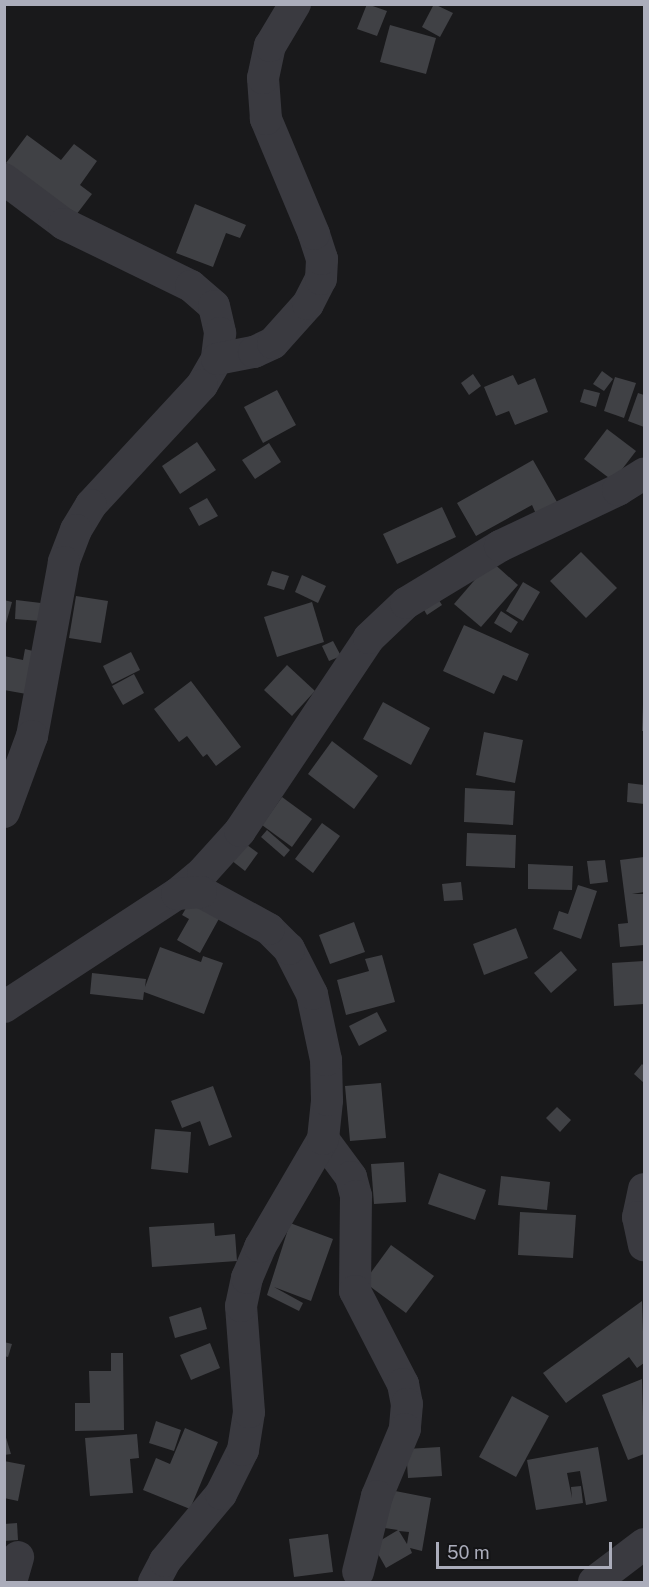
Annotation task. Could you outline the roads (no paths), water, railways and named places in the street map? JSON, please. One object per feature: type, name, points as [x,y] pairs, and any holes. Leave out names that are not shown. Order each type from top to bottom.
[{"type":"street","points":[[217,359],[254,352],[273,343],[308,304],[321,279],[322,259],[314,234],[266,119],[263,78],[270,46],[295,4]]},
{"type":"street","points":[[4,179],[64,224],[191,286],[214,306],[220,333],[217,359],[202,385],[91,505],[76,530],[64,562],[32,736],[4,812]]},
{"type":"street","points":[[4,1007],[177,894],[240,831],[369,638],[406,603],[500,546],[618,490],[645,474]]},
{"type":"street","points":[[154,1582],[165,1561],[220,1494],[243,1450],[249,1412],[241,1306],[247,1278],[260,1247],[322,1139],[327,1100],[326,1060],[312,994],[302,969],[269,929],[201,892],[177,894]]},
{"type":"street","points":[[322,1139],[351,1177],[356,1196],[356,1291],[403,1384],[408,1404],[405,1428],[377,1496],[358,1572]]},
{"type":"street","points":[[645,1189],[638,1217],[645,1245]]},
{"type":"street","points":[[594,1582],[645,1544]]}]
